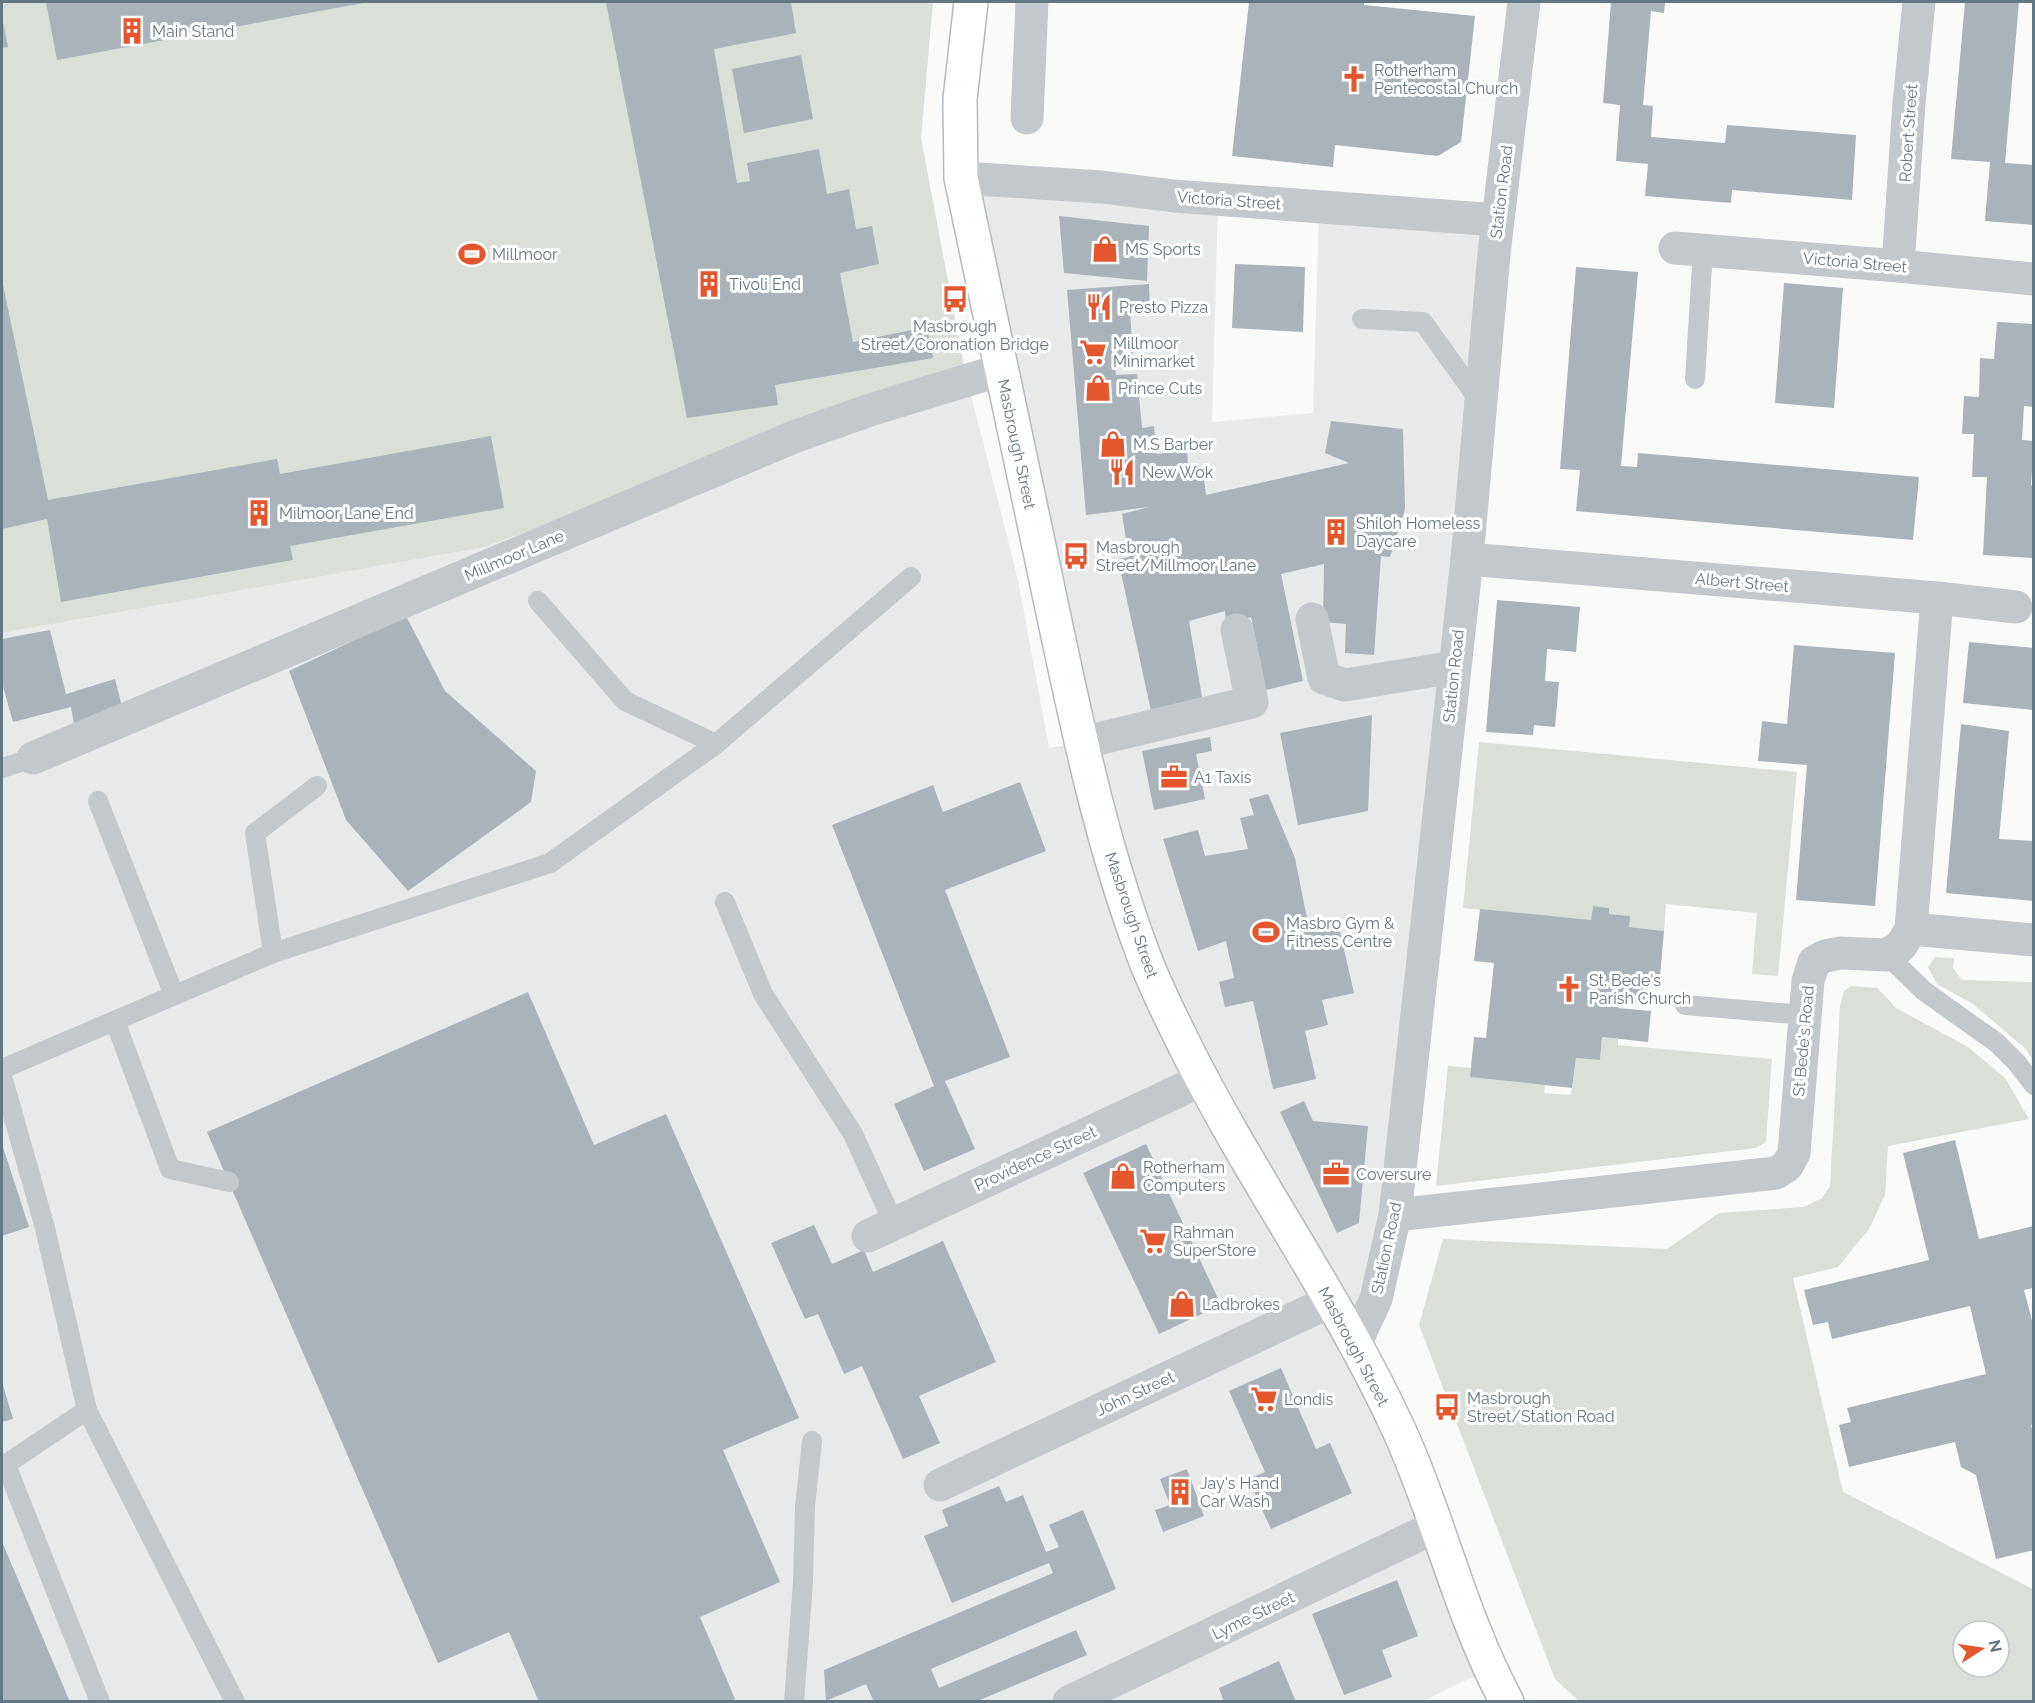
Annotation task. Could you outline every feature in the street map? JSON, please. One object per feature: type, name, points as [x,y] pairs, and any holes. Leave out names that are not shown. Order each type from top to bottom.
[{"type":"street","name":"Masbrough Street","points":[[971,2],[960,99],[961,178],[1081,743],[1113,864],[1143,954],[1202,1080],[1355,1344],[1410,1455],[1493,1691]]},
{"type":"street","points":[[1027,118],[1032,2]]},
{"type":"street","name":"Station Road","points":[[1355,1344],[1376,1299],[1395,1215],[1467,559],[1498,220],[1524,2]]},
{"type":"street","name":"Robert Street","points":[[1898,266],[1909,103],[1919,2]]},
{"type":"street","name":"Victoria Street","points":[[961,178],[1102,187],[1174,196],[1498,220]]},
{"type":"street","name":"Victoria Street","points":[[1689,249],[2034,279]]},
{"type":"street","name":"Millmoor Lane","points":[[33,758],[795,436],[873,409],[1001,370]]},
{"type":"street","name":"Albert Street","points":[[1467,559],[1937,598],[2016,608]]},
{"type":"street","points":[[1887,955],[1901,946],[1911,929],[1937,598]]},
{"type":"street","points":[[1312,619],[1324,678],[1345,686],[1454,667]]},
{"type":"street","points":[[1081,743],[1252,702],[1237,630]]},
{"type":"street","points":[[1911,929],[2034,940]]},
{"type":"street","name":"St Bede's Road","points":[[1395,1215],[1776,1173],[1787,1166],[1794,1153],[1808,981],[1814,962],[1825,956],[1841,953],[1887,955]]},
{"type":"street","name":"Providence Street","points":[[881,1230],[1202,1080]]},
{"type":"street","name":"John Street","points":[[940,1485],[1331,1301]]},
{"type":"street","name":"Lyme Street","points":[[1069,1701],[1435,1527]]},
{"type":"lane","points":[[1689,249],[1695,379]]},
{"type":"lane","points":[[1362,319],[1423,322],[1481,403]]},
{"type":"lane","points":[[2,1069],[273,953],[550,863],[716,744],[911,577]]},
{"type":"lane","points":[[538,601],[625,701],[716,744]]},
{"type":"lane","points":[[2,768],[33,758]]},
{"type":"lane","points":[[273,953],[255,833],[316,786]]},
{"type":"lane","points":[[98,801],[174,995]]},
{"type":"lane","points":[[725,902],[763,994],[853,1134],[881,1230]]},
{"type":"lane","points":[[1887,955],[1924,991],[1997,1043],[2034,1085]]},
{"type":"lane","points":[[1685,1005],[1805,1015]]},
{"type":"lane","points":[[115,1021],[170,1169],[229,1182]]},
{"type":"lane","points":[[2,1076],[45,1228],[87,1410],[235,1701]]},
{"type":"lane","points":[[87,1410],[4,1466],[100,1701]]},
{"type":"lane","points":[[794,1701],[804,1582],[804,1507],[812,1441]]},
{"type":"shaded area","name":"Millmoor","points":[[2,2],[933,2],[921,138],[965,371],[485,547],[2,633]]},
{"type":"shaded area","points":[[961,178],[1218,199],[1212,422],[1313,413],[1319,206],[1498,220],[1420,995],[1355,1344],[1489,1669],[1421,1702],[2,1702],[2,633],[485,547],[965,371],[1018,580],[1049,748],[1081,743]]},
{"type":"shaded area","points":[[1479,742],[1797,772],[1778,976],[1752,974],[1757,913],[1666,904],[1664,931],[1629,927],[1629,916],[1609,914],[1609,908],[1593,906],[1591,920],[1463,908]]},
{"type":"shaded area","points":[[1935,957],[1954,958],[1953,968],[1962,980],[2033,982],[2033,1061],[2026,1049],[1973,1004],[1937,984],[1928,967]]},
{"type":"shaded area","points":[[1851,986],[1877,988],[1896,1008],[1968,1047],[2005,1078],[2029,1119],[1888,1146],[1885,1195],[1869,1229],[1838,1267],[1793,1278],[1843,1492],[2033,1589],[2033,1701],[1579,1701],[1555,1679],[1419,1325],[1443,1239],[1667,1249],[1719,1213],[1804,1207],[1822,1198],[1830,1186],[1840,1006],[1844,991]]},
{"type":"shaded area","points":[[1602,1037],[1618,1039],[1618,1045],[1772,1059],[1766,1142],[1756,1148],[1436,1186],[1448,1066],[1471,1068],[1471,1077],[1545,1085],[1544,1093],[1571,1095],[1576,1058],[1600,1060]]},
{"type":"building","name":"Main Stand","points":[[46,2],[362,2],[363,3],[57,60]]},
{"type":"building","name":"Tivoli End","points":[[606,2],[791,2],[796,33],[714,49],[737,183],[750,181],[747,163],[819,149],[827,194],[849,189],[856,229],[872,226],[879,264],[840,273],[853,342],[927,327],[933,358],[775,385],[778,405],[687,418]]},
{"type":"building","name":"Rotherham Pentecostal Church","points":[[1249,2],[1364,2],[1364,5],[1475,16],[1461,142],[1438,156],[1335,145],[1333,167],[1232,156]]},
{"type":"building","points":[[1611,2],[1665,2],[1664,13],[1651,11],[1643,105],[1653,106],[1651,137],[1725,143],[1727,125],[1856,135],[1852,200],[1732,190],[1731,203],[1645,196],[1648,164],[1616,161],[1620,105],[1603,103]]},
{"type":"building","points":[[1965,2],[2019,2],[2005,163],[2034,165],[2034,225],[1985,221],[1990,162],[1951,159]]},
{"type":"building","points":[[2,22],[8,47],[2,48]]},
{"type":"building","points":[[801,55],[813,119],[744,133],[732,69]]},
{"type":"building","name":"MS Sports","points":[[1059,216],[1149,226],[1147,281],[1064,273]]},
{"type":"building","points":[[1235,264],[1305,267],[1303,332],[1232,328]]},
{"type":"building","points":[[1576,267],[1638,272],[1621,466],[1637,467],[1638,453],[1919,477],[1913,540],[1576,511],[1580,470],[1560,469]]},
{"type":"building","points":[[1784,283],[1843,288],[1834,408],[1775,403]]},
{"type":"building","points":[[1149,284],[1150,311],[1130,313],[1133,355],[1114,357],[1116,375],[1137,374],[1142,428],[1154,426],[1157,454],[1187,451],[1189,480],[1204,478],[1206,495],[1349,463],[1325,453],[1331,421],[1403,429],[1405,509],[1390,557],[1381,556],[1374,655],[1345,653],[1346,624],[1323,622],[1324,564],[1281,574],[1303,681],[1266,690],[1251,617],[1226,625],[1225,611],[1189,621],[1202,697],[1151,711],[1118,559],[1129,557],[1122,514],[1149,507],[1086,515],[1067,290]]},
{"type":"building","name":"Milmoor Lane End","points":[[3,285],[48,500],[277,459],[280,474],[491,436],[504,508],[290,546],[293,560],[61,602],[47,519],[2,529]]},
{"type":"building","points":[[1997,322],[2034,324],[2034,407],[2024,406],[2022,440],[2034,441],[2031,485],[2034,486],[2034,558],[1983,555],[1987,477],[1972,477],[1974,434],[1962,434],[1964,396],[1979,397],[1980,358],[1994,359]]},
{"type":"building","points":[[1497,600],[1580,607],[1576,652],[1547,649],[1545,681],[1559,682],[1555,727],[1534,725],[1533,735],[1486,732]]},
{"type":"building","points":[[406,616],[445,691],[536,771],[531,802],[408,891],[346,820],[289,671]]},
{"type":"building","points":[[50,630],[66,694],[115,679],[122,707],[74,725],[71,707],[13,722],[2,683],[2,639]]},
{"type":"building","points":[[1969,642],[2034,648],[2034,710],[1963,703]]},
{"type":"building","points":[[1794,645],[1895,653],[1875,906],[1796,900],[1807,765],[1758,761],[1762,721],[1787,724]]},
{"type":"building","points":[[1372,715],[1368,811],[1298,825],[1280,733]]},
{"type":"building","points":[[1961,724],[2009,731],[1999,839],[2034,841],[2034,901],[1946,893]]},
{"type":"building","name":"A1 Taxis","points":[[1210,737],[1212,751],[1196,754],[1205,799],[1154,810],[1142,751]]},
{"type":"building","points":[[1020,782],[1046,851],[945,890],[1010,1057],[945,1081],[975,1149],[924,1171],[894,1104],[934,1086],[832,825],[933,785],[943,812]]},
{"type":"building","name":"Masbro Gym & Fitness Centre","points":[[1268,794],[1295,858],[1308,923],[1337,919],[1354,993],[1322,1000],[1328,1025],[1305,1031],[1316,1079],[1273,1089],[1253,1001],[1225,1007],[1219,982],[1234,978],[1226,941],[1198,951],[1163,839],[1198,830],[1205,856],[1248,849],[1240,818],[1254,815],[1249,799]]},
{"type":"building","name":"St. Bede's Parish Church","points":[[1593,906],[1609,908],[1609,914],[1630,916],[1629,927],[1664,931],[1660,977],[1648,976],[1646,1004],[1619,1001],[1618,1008],[1651,1011],[1648,1042],[1602,1037],[1600,1060],[1576,1058],[1572,1088],[1470,1077],[1474,1037],[1486,1038],[1494,963],[1474,961],[1480,909],[1591,920]]},
{"type":"building","points":[[528,992],[594,1145],[666,1114],[799,1418],[723,1450],[780,1582],[700,1617],[735,1699],[729,1702],[539,1702],[509,1632],[438,1663],[207,1132]]},
{"type":"building","name":"Coversure","points":[[1304,1101],[1313,1121],[1368,1126],[1359,1223],[1337,1233],[1280,1112]]},
{"type":"building","points":[[1955,1140],[1979,1239],[2034,1226],[2034,1288],[2024,1290],[2034,1328],[2034,1424],[2031,1425],[2034,1437],[2034,1550],[1996,1559],[1976,1475],[1961,1467],[1955,1442],[1849,1467],[1839,1425],[1851,1422],[1847,1408],[1986,1374],[1970,1306],[1832,1339],[1828,1322],[1813,1325],[1804,1290],[1929,1260],[1903,1153]]},
{"type":"building","points":[[2,1144],[29,1227],[2,1236]]},
{"type":"building","points":[[1146,1144],[1221,1305],[1159,1334],[1083,1173]]},
{"type":"building","points":[[814,1225],[832,1264],[864,1250],[873,1272],[943,1241],[996,1362],[919,1396],[940,1443],[903,1459],[862,1366],[844,1374],[818,1314],[805,1319],[771,1243]]},
{"type":"building","points":[[1281,1368],[1316,1449],[1330,1443],[1352,1493],[1271,1529],[1248,1479],[1265,1472],[1229,1391]]},
{"type":"building","points":[[2,1382],[13,1419],[2,1422]]},
{"type":"building","name":"Jay's Hand Car Wash","points":[[1187,1469],[1204,1516],[1163,1532],[1155,1510],[1170,1505],[1160,1479]]},
{"type":"building","points":[[999,1486],[1006,1502],[1023,1495],[1046,1552],[1059,1547],[1049,1525],[1083,1510],[1116,1589],[931,1669],[939,1688],[1076,1630],[1087,1655],[975,1702],[874,1702],[866,1684],[826,1701],[824,1670],[1053,1573],[1049,1563],[952,1603],[924,1536],[948,1526],[942,1510]]},
{"type":"building","points":[[3,1544],[70,1702],[2,1702]]},
{"type":"building","points":[[1397,1580],[1418,1636],[1382,1650],[1392,1677],[1344,1695],[1312,1614]]},
{"type":"building","points":[[1279,1661],[1296,1702],[1224,1702],[1219,1688]]},
{"type":"place","name":"Main Stand","points":[[132,31]]},
{"type":"place","name":"Rotherham Pentecostal Church","points":[[1354,79]]},
{"type":"place","name":"MS Sports","points":[[1105,249]]},
{"type":"place","name":"Millmoor","points":[[472,254]]},
{"type":"place","name":"Tivoli End","points":[[709,284]]},
{"type":"place","name":"Masbrough Street/Coronation Bridge","points":[[955,299]]},
{"type":"place","name":"Presto Pizza","points":[[1099,307]]},
{"type":"place","name":"Millmoor Minimarket","points":[[1093,352]]},
{"type":"place","name":"Prince Cuts","points":[[1098,388]]},
{"type":"place","name":"M.S Barber","points":[[1113,444]]},
{"type":"place","name":"New Wok","points":[[1122,472]]},
{"type":"place","name":"Milmoor Lane End","points":[[259,513]]},
{"type":"place","name":"Shiloh Homeless Daycare","points":[[1336,532]]},
{"type":"place","name":"Masbrough Street/Millmoor Lane","points":[[1076,556]]},
{"type":"place","name":"A1 Taxis","points":[[1174,777]]},
{"type":"place","name":"Masbro Gym & Fitness Centre","points":[[1266,932]]},
{"type":"place","name":"St. Bede's Parish Church","points":[[1569,989]]},
{"type":"place","name":"Coversure","points":[[1336,1174]]},
{"type":"place","name":"Rotherham Computers","points":[[1123,1176]]},
{"type":"place","name":"Rahman SuperStore","points":[[1153,1241]]},
{"type":"place","name":"Ladbrokes","points":[[1182,1304]]},
{"type":"place","name":"Londis","points":[[1264,1399]]},
{"type":"place","name":"Masbrough Street/Station Road","points":[[1447,1407]]},
{"type":"place","name":"Jay's Hand Car Wash","points":[[1180,1492]]}]
